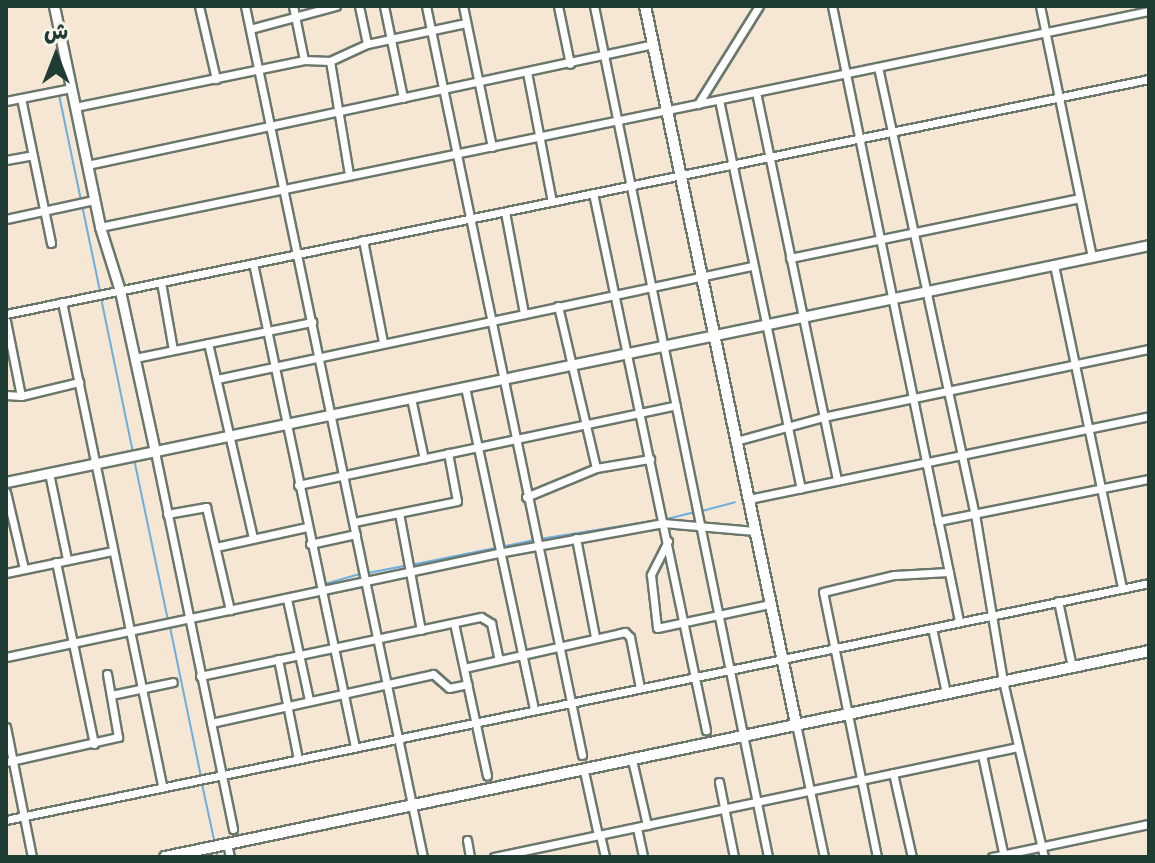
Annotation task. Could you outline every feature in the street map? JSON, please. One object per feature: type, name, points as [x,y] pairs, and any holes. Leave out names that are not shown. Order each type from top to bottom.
[{"type":"main road","points":[[645,6],[796,724]]},
{"type":"main road","points":[[172,856],[1149,651]]},
{"type":"street","points":[[54,6],[100,227],[120,291],[135,358],[187,620],[233,829]]},
{"type":"street","points":[[199,6],[216,79]]},
{"type":"street","points":[[245,6],[367,581],[410,807],[423,857]]},
{"type":"street","points":[[293,6],[304,60]]},
{"type":"street","points":[[250,29],[336,6]]},
{"type":"street","points":[[359,6],[367,44]]},
{"type":"street","points":[[384,6],[403,98]]},
{"type":"street","points":[[426,6],[504,379],[513,439],[582,755]]},
{"type":"street","points":[[463,6],[492,147]]},
{"type":"street","points":[[558,6],[570,64]]},
{"type":"street","points":[[594,6],[768,857]]},
{"type":"street","points":[[698,104],[759,6]]},
{"type":"street","points":[[832,6],[959,621]]},
{"type":"street","points":[[1040,6],[1092,257]]},
{"type":"street","points":[[100,227],[1149,11]]},
{"type":"street","points":[[75,107],[304,60],[330,61],[367,44],[466,23]]},
{"type":"street","points":[[87,165],[654,44]]},
{"type":"street","points":[[330,61],[349,174]]},
{"type":"street","points":[[878,67],[975,514],[1003,681],[1044,857]]},
{"type":"street","points":[[527,72],[552,202]]},
{"type":"street","points":[[6,314],[1149,79]]},
{"type":"street","points":[[6,101],[71,88]]},
{"type":"street","points":[[756,92],[837,481]]},
{"type":"street","points":[[21,98],[51,243]]},
{"type":"street","points":[[719,100],[764,325],[801,488]]},
{"type":"street","points":[[6,160],[33,155]]},
{"type":"street","points":[[593,193],[686,623],[706,730]]},
{"type":"street","points":[[790,258],[1079,198]]},
{"type":"street","points":[[6,219],[94,200]]},
{"type":"street","points":[[505,212],[524,314]]},
{"type":"street","points":[[363,240],[383,342]]},
{"type":"street","points":[[6,482],[1149,245]]},
{"type":"street","points":[[253,263],[355,747]]},
{"type":"street","points":[[1054,265],[1122,589]]},
{"type":"street","points":[[217,379],[752,266]]},
{"type":"street","points":[[161,282],[173,350]]},
{"type":"street","points":[[62,302],[162,787]]},
{"type":"street","points":[[558,306],[596,468]]},
{"type":"street","points":[[6,321],[21,396]]},
{"type":"street","points":[[135,358],[312,322]]},
{"type":"street","points":[[208,343],[253,538]]},
{"type":"street","points":[[736,441],[823,417],[1149,349]]},
{"type":"street","points":[[6,395],[21,396],[79,382]]},
{"type":"street","points":[[465,387],[498,553],[534,710]]},
{"type":"street","points":[[411,398],[424,459]]},
{"type":"street","points":[[298,485],[676,405]]},
{"type":"street","points":[[749,499],[1149,416]]},
{"type":"street","points":[[354,522],[457,501],[448,453]]},
{"type":"street","points":[[526,497],[596,468],[650,459]]},
{"type":"street","points":[[49,473],[67,559]]},
{"type":"street","points":[[938,521],[1149,479]]},
{"type":"street","points":[[6,492],[24,569]]},
{"type":"street","points":[[167,514],[206,507],[230,610]]},
{"type":"street","points":[[399,513],[421,630]]},
{"type":"street","points":[[6,657],[536,545],[663,523],[755,531]]},
{"type":"street","points":[[216,547],[307,527]]},
{"type":"street","points":[[310,544],[356,534]]},
{"type":"street","points":[[576,538],[595,637]]},
{"type":"street","points":[[668,541],[651,575],[655,624],[662,627],[686,623],[770,604]]},
{"type":"street","points":[[6,573],[112,551]]},
{"type":"street","points":[[56,562],[94,744]]},
{"type":"street","points":[[877,857],[823,596],[826,588],[894,575],[949,572]]},
{"type":"street","points":[[6,820],[1149,583]]},
{"type":"street","points":[[287,599],[309,700]]},
{"type":"street","points":[[1058,601],[1072,667]]},
{"type":"street","points":[[200,676],[378,638],[487,619],[499,660]]},
{"type":"street","points":[[454,623],[487,775]]},
{"type":"street","points":[[932,628],[946,693]]},
{"type":"street","points":[[464,668],[595,637],[629,633],[640,688]]},
{"type":"street","points":[[278,659],[298,759]]},
{"type":"street","points":[[9,761],[118,737],[107,674]]},
{"type":"street","points":[[211,723],[433,674],[449,688],[468,684]]},
{"type":"street","points":[[111,695],[173,682]]},
{"type":"street","points":[[796,724],[824,857]]},
{"type":"street","points":[[6,727],[9,761],[32,857]]},
{"type":"street","points":[[494,857],[528,853],[599,835],[1018,747]]},
{"type":"street","points":[[982,755],[1004,856]]},
{"type":"street","points":[[632,760],[647,825]]},
{"type":"street","points":[[584,771],[605,857]]},
{"type":"street","points":[[893,773],[912,857]]},
{"type":"street","points":[[719,782],[734,857]]},
{"type":"street","points":[[992,857],[1149,824]]},
{"type":"street","points":[[637,828],[643,857]]},
{"type":"street","points":[[467,840],[470,857]]},
{"type":"street","points":[[223,845],[230,857]]},
{"type":"waterway","points":[[59,95],[100,292]]},
{"type":"waterway","points":[[101,298],[133,453]]},
{"type":"waterway","points":[[134,459],[168,621]]},
{"type":"waterway","points":[[702,511],[735,502]]},
{"type":"waterway","points":[[663,520],[696,512]]},
{"type":"waterway","points":[[540,539],[653,521]]},
{"type":"waterway","points":[[501,547],[534,540]]},
{"type":"waterway","points":[[411,565],[495,548]]},
{"type":"waterway","points":[[368,573],[405,566]]},
{"type":"waterway","points":[[325,584],[361,574]]},
{"type":"waterway","points":[[306,590],[319,586]]},
{"type":"waterway","points":[[170,627],[201,777]]},
{"type":"waterway","points":[[202,784],[215,844]]},
{"type":"waterway","points":[[216,850],[218,857]]}]
